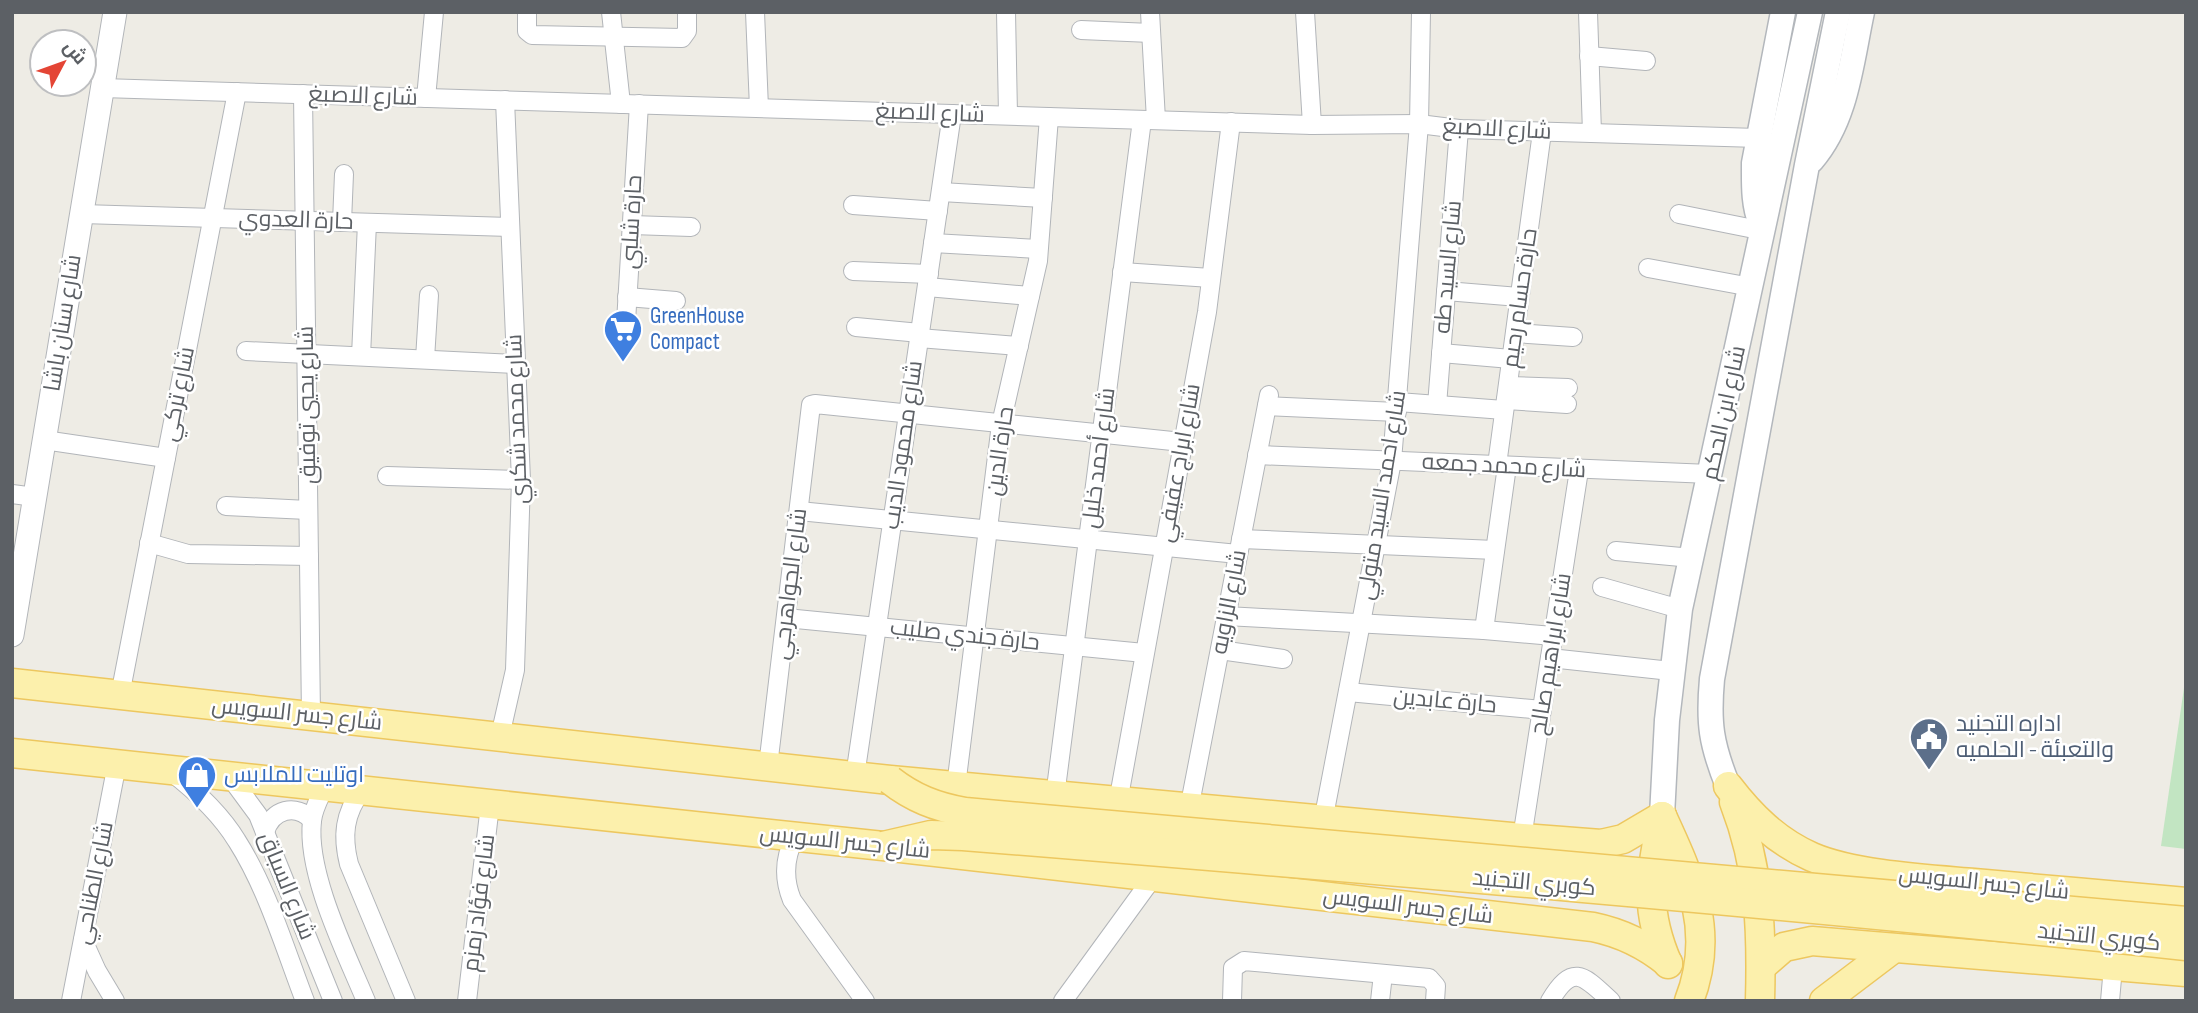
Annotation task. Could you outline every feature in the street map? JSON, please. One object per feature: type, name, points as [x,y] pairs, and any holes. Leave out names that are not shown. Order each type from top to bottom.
[{"type":"main road","name":"شارع ابن الحكم","points":[[1662,816],[1671,671],[1680,609],[1764,231],[1757,213],[1754,188],[1758,138],[1783,12]]},
{"type":"main road","points":[[1764,231],[1810,12]]},
{"type":"main road","points":[[1807,165],[1838,12]]},
{"type":"main road","name":"شارع ابن الحكم","points":[[1727,786],[1714,752],[1708,715],[1712,679],[1807,165],[1819,152],[1837,120],[1862,12]]},
{"type":"main road","name":"شارع جسر السويس","points":[[12,683],[890,780],[1522,838],[1601,844],[1623,839],[1662,816]]},
{"type":"main road","name":"شارع جسر السويس","points":[[12,753],[883,846],[1478,914],[1610,931],[1641,943],[1668,963]]},
{"type":"main road","name":"كوبري التجنيد","points":[[890,780],[903,790],[933,805],[965,812],[2186,921]]},
{"type":"main road","points":[[1727,786],[1741,820],[1756,880],[1762,929],[1760,1001]]},
{"type":"main road","name":"شارع جسر السويس","points":[[1727,786],[1751,816],[1780,840],[1813,858],[1849,867],[1927,878],[2186,902]]},
{"type":"main road","points":[[1662,816],[1650,887],[1656,934],[1682,1001]]},
{"type":"main road","points":[[1662,816],[1689,874],[1698,908],[1700,951],[1689,1001]]},
{"type":"main road","points":[[1478,914],[1491,907],[1500,896],[1505,875],[1501,855],[1493,843],[1481,834]]},
{"type":"main road","name":"كوبري التجنيد","points":[[883,846],[930,835],[977,837],[1450,876],[1925,919],[2186,946]]},
{"type":"main road","points":[[1922,950],[1909,927],[1908,913],[1910,900],[1927,878]]},
{"type":"main road","points":[[1761,967],[1777,951],[1797,943],[1812,941],[2186,972]]},
{"type":"main road","points":[[1824,1001],[1894,948]]},
{"type":"street","name":"شارع سنان باشا","points":[[12,635],[23,496],[44,440],[115,12]]},
{"type":"street","points":[[426,98],[434,12]]},
{"type":"street","points":[[527,12],[527,31],[535,36],[682,38],[687,31],[687,12]]},
{"type":"street","name":"حارة شلبي","points":[[611,12],[614,37],[630,104],[632,225],[625,339]]},
{"type":"street","points":[[755,12],[759,108]]},
{"type":"street","points":[[1006,12],[1009,116]]},
{"type":"street","name":"شارع أحمد خليل","points":[[1055,796],[1122,272],[1149,120],[1150,12]]},
{"type":"street","points":[[1305,12],[1312,125]]},
{"type":"street","name":"شارع احمد السيد متولي","points":[[1323,821],[1392,461],[1419,124],[1421,12]]},
{"type":"street","points":[[1588,12],[1592,133]]},
{"type":"street","points":[[1081,30],[1151,33]]},
{"type":"street","points":[[1589,56],[1646,61]]},
{"type":"street","name":"شارع الاصبغ","points":[[102,88],[1312,125],[1419,124],[1459,129],[1758,138]]},
{"type":"street","name":"شارع تركي","points":[[120,695],[237,92]]},
{"type":"street","name":"شارع يحيي توفيق","points":[[303,94],[311,716]]},
{"type":"street","name":"شارع محمد شكري","points":[[500,736],[515,670],[521,480],[505,100]]},
{"type":"street","name":"شارع محمود الديب","points":[[855,776],[952,114]]},
{"type":"street","name":"حارة الدين","points":[[956,786],[1002,424],[1038,249],[1049,117]]},
{"type":"street","name":"شارع ابراج عفيفي","points":[[1118,802],[1211,278],[1231,122]]},
{"type":"street","name":"شارع السيد طه","points":[[1437,405],[1459,129]]},
{"type":"street","name":"حارة حسام رحيم","points":[[1484,630],[1495,550],[1506,399],[1542,132]]},
{"type":"street","points":[[342,222],[344,174]]},
{"type":"street","points":[[941,192],[1042,198]]},
{"type":"street","points":[[853,205],[938,211]]},
{"type":"street","name":"حارة العدوي","points":[[82,214],[510,227]]},
{"type":"street","points":[[1679,215],[1764,231]]},
{"type":"street","points":[[361,356],[366,223]]},
{"type":"street","points":[[632,225],[691,227]]},
{"type":"street","points":[[933,243],[1038,249]]},
{"type":"street","points":[[1648,268],[1751,287]]},
{"type":"street","points":[[853,271],[1030,296]]},
{"type":"street","points":[[1122,272],[1211,278]]},
{"type":"street","points":[[1446,291],[1519,297]]},
{"type":"street","points":[[425,359],[429,295]]},
{"type":"street","points":[[627,298],[676,301]]},
{"type":"street","points":[[856,327],[1019,346]]},
{"type":"street","points":[[1515,333],[1573,337]]},
{"type":"street","points":[[246,351],[516,363]]},
{"type":"street","points":[[1441,353],[1511,359]]},
{"type":"street","points":[[1398,407],[1568,396]]},
{"type":"street","name":"شارع الزاويه","points":[[1189,808],[1268,401],[1398,407]]},
{"type":"street","name":"شارع الجواهرجي","points":[[768,766],[809,410],[811,405],[815,404],[908,413]]},
{"type":"street","points":[[908,413],[1182,442]]},
{"type":"street","points":[[44,440],[166,458]]},
{"type":"street","name":"شارع محمد جمعه","points":[[1257,455],[1710,474]]},
{"type":"street","name":"شارع ابراهيم صالح","points":[[1522,838],[1579,470]]},
{"type":"street","points":[[387,476],[521,480]]},
{"type":"street","points":[[226,506],[308,510]]},
{"type":"street","points":[[799,511],[1163,547],[1376,545],[1495,550]]},
{"type":"street","points":[[149,543],[188,554],[309,556]]},
{"type":"street","points":[[1616,551],[1692,558]]},
{"type":"street","points":[[1602,587],[1680,609]]},
{"type":"street","points":[[1226,616],[1553,636]]},
{"type":"street","name":"حارة جندي صليب","points":[[786,618],[1144,653]]},
{"type":"street","points":[[1220,650],[1283,659]]},
{"type":"street","points":[[1550,658],[1671,671]]},
{"type":"street","name":"حارة عابدين","points":[[1348,692],[1542,710]]},
{"type":"street","name":"شارع الطناحي","points":[[71,1001],[117,765]]},
{"type":"street","points":[[170,771],[195,791],[218,815],[237,841],[253,869],[305,1001]]},
{"type":"street","name":"شارع السباق","points":[[230,777],[258,816],[333,1001]]},
{"type":"street","name":"شارع السباق","points":[[325,786],[312,820],[312,840],[318,873],[341,942],[366,1001]]},
{"type":"street","points":[[362,790],[348,813],[344,845],[349,864],[407,1001]]},
{"type":"street","name":"شارع فؤاد زمزم","points":[[467,1001],[490,805]]},
{"type":"street","points":[[265,832],[271,819],[282,811],[295,810],[312,820]]},
{"type":"street","points":[[795,837],[786,863],[786,882],[792,900],[865,1001]]},
{"type":"street","points":[[1063,1001],[1154,876]]},
{"type":"street","points":[[275,924],[299,916]]},
{"type":"street","points":[[83,940],[115,1001]]},
{"type":"street","points":[[1232,1001],[1233,968],[1244,961],[1432,979],[1437,988],[1435,1001]]},
{"type":"street","points":[[2110,1001],[2113,967]]},
{"type":"street","points":[[1380,1001],[1383,974]]},
{"type":"street","points":[[1549,1001],[1564,980],[1577,976],[1589,980],[1611,1001]]},
{"type":"green space","points":[[2186,674],[2186,849],[2161,846]]},
{"type":"place","name":"GreenHouse Compact","points":[[623,363]]},
{"type":"place","name":"اداره التجنيد والتعبئة - الحلميه","points":[[1929,771]]},
{"type":"place","name":"اوتليت للملابس","points":[[197,809]]}]
